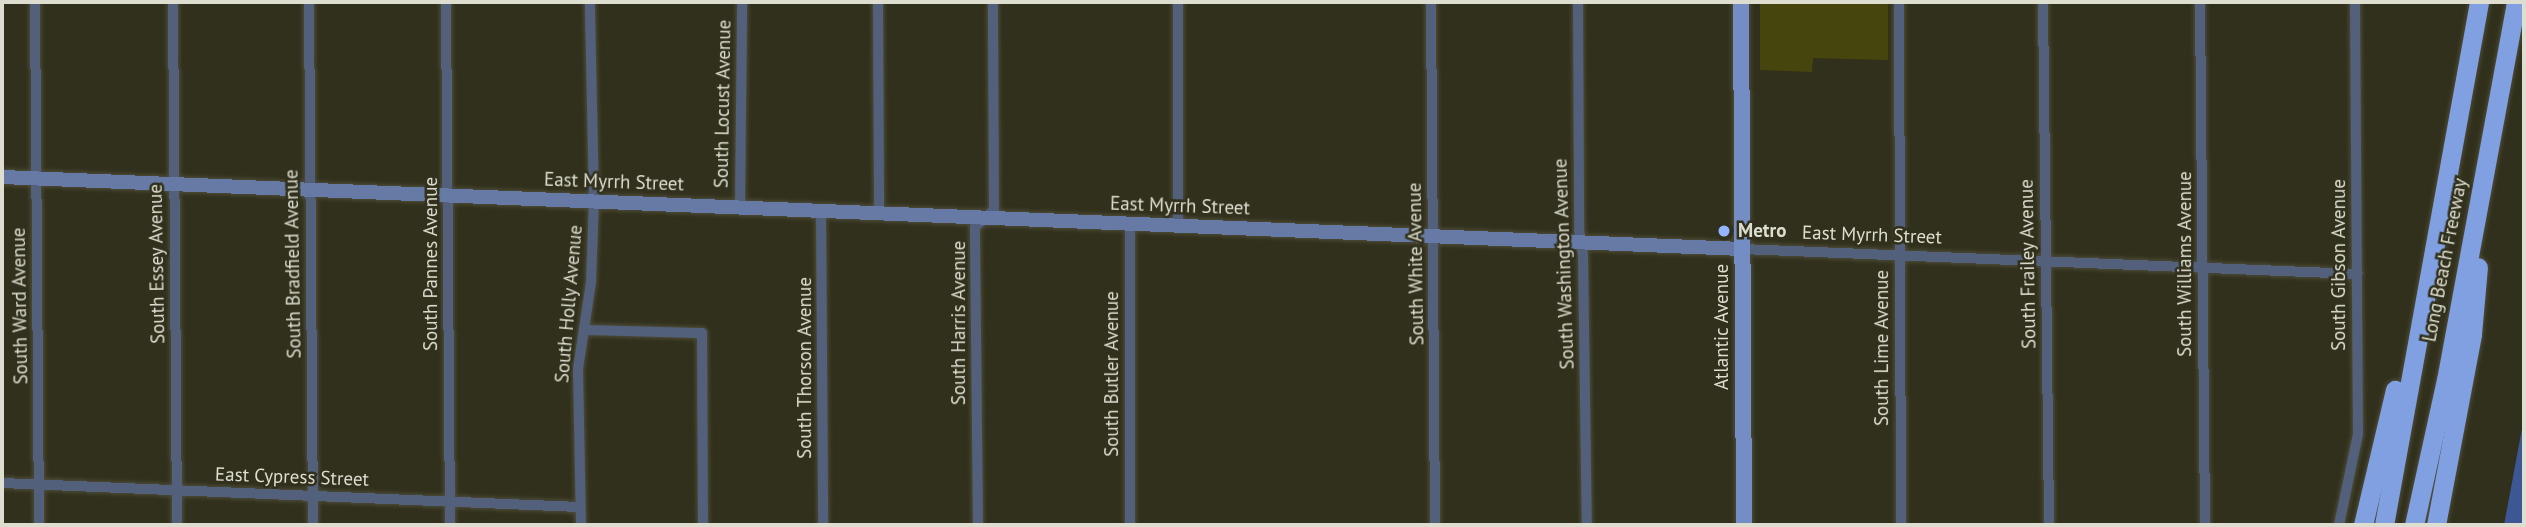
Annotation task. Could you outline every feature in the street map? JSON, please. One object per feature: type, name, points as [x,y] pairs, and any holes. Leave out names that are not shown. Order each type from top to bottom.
[{"type":"highway","name":"Long Beach Freeway","points":[[2384,525],[2479,2]]},
{"type":"highway","name":"Long Beach Freeway","points":[[2414,525],[2516,2]]},
{"type":"highway","points":[[2436,525],[2472,334],[2490,144]]},
{"type":"highway","points":[[2363,525],[2391,415],[2407,326],[2428,276]]},
{"type":"main road","name":"Atlantic Avenue","points":[[1741,2],[1744,525]]},
{"type":"street","name":"South Ward Avenue","points":[[35,2],[39,525]]},
{"type":"street","name":"South Essey Avenue","points":[[173,2],[177,525]]},
{"type":"street","name":"South Bradfield Avenue","points":[[309,2],[313,525]]},
{"type":"street","name":"South Pannes Avenue","points":[[446,2],[450,525]]},
{"type":"street","name":"South Holly Avenue","points":[[581,525],[578,369],[591,282],[594,201],[590,2]]},
{"type":"street","name":"South Locust Avenue","points":[[740,206],[742,2]]},
{"type":"street","points":[[878,2],[880,211]]},
{"type":"street","name":"South Harris Avenue","points":[[978,525],[975,227],[994,210],[993,2]]},
{"type":"street","points":[[1178,2],[1178,226]]},
{"type":"street","name":"South White Avenue","points":[[1431,2],[1435,525]]},
{"type":"street","name":"South Washington Avenue","points":[[1578,2],[1587,525]]},
{"type":"street","name":"South Lime Avenue","points":[[1899,2],[1900,525]]},
{"type":"street","name":"South Frailey Avenue","points":[[2043,2],[2049,525]]},
{"type":"street","name":"South Williams Avenue","points":[[2200,2],[2204,525]]},
{"type":"street","name":"South Gibson Avenue","points":[[2339,525],[2358,434],[2355,2]]},
{"type":"street","name":"East Myrrh Street","points":[[2,177],[448,193],[821,211],[880,211],[985,218],[2357,274]]},
{"type":"street","name":"South Thorson Avenue","points":[[821,211],[823,525]]},
{"type":"street","name":"South Butler Avenue","points":[[1130,223],[1130,525]]},
{"type":"street","points":[[584,330],[702,333],[703,525]]},
{"type":"street","name":"East Cypress Street","points":[[2,483],[580,507]]},
{"type":"shaded area","points":[[1760,2],[1888,2],[1888,60],[1813,58],[1812,72],[1760,70]]},
{"type":"water","points":[[2524,418],[2524,525],[2504,525]]},
{"type":"place","name":"Metro","points":[[1724,231]]}]
